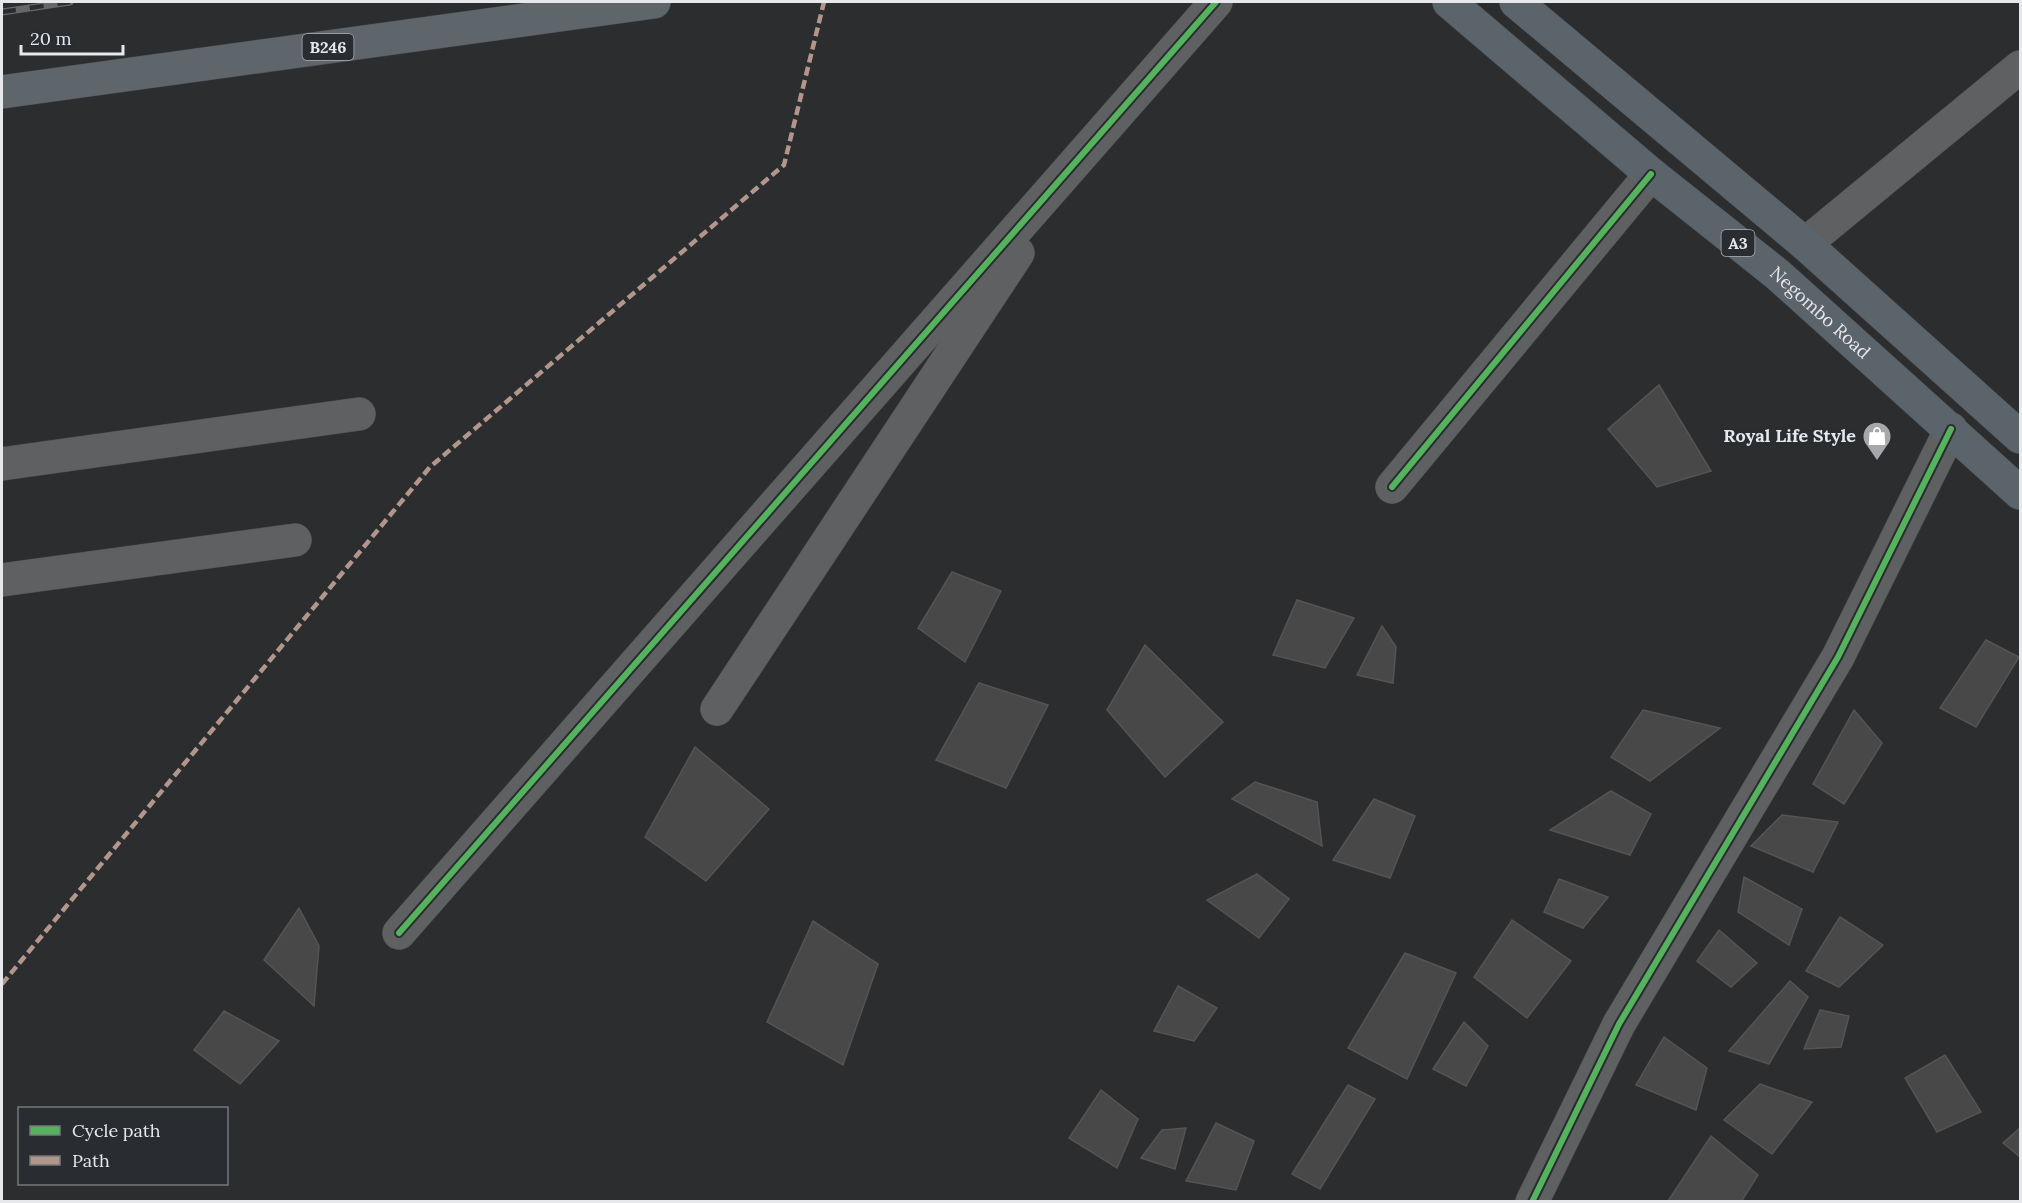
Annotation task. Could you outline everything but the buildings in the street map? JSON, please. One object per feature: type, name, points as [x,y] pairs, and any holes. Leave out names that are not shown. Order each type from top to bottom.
[{"type":"highway","name":"Negombo Road","points":[[1449,2],[1650,174],[1777,274],[1952,429],[2020,493]]},
{"type":"highway","name":"A3","points":[[1516,2],[1805,244],[2020,437]]},
{"type":"main road","name":"B246","points":[[2,92],[654,2]]},
{"type":"street","points":[[399,933],[1216,2]]},
{"type":"street","points":[[1805,244],[2020,67]]},
{"type":"street","points":[[717,709],[1087,148]]},
{"type":"street","points":[[1392,487],[1650,174]]},
{"type":"street","points":[[2,464],[359,414]]},
{"type":"street","points":[[1532,1202],[1619,1024],[1838,657],[1952,429]]},
{"type":"street","points":[[2,580],[295,540]]},
{"type":"railway","points":[[2,12],[70,2]]},
{"type":"marked path","points":[[2,984],[430,467],[784,165],[824,2]]},
{"type":"cycle path","points":[[399,933],[1216,2]]},
{"type":"cycle path","points":[[1392,487],[1651,174]]},
{"type":"cycle path","points":[[1532,1202],[1619,1024],[1838,657],[1951,429]]},
{"type":"place","name":"Royal Life Style","points":[[1877,462]]}]
